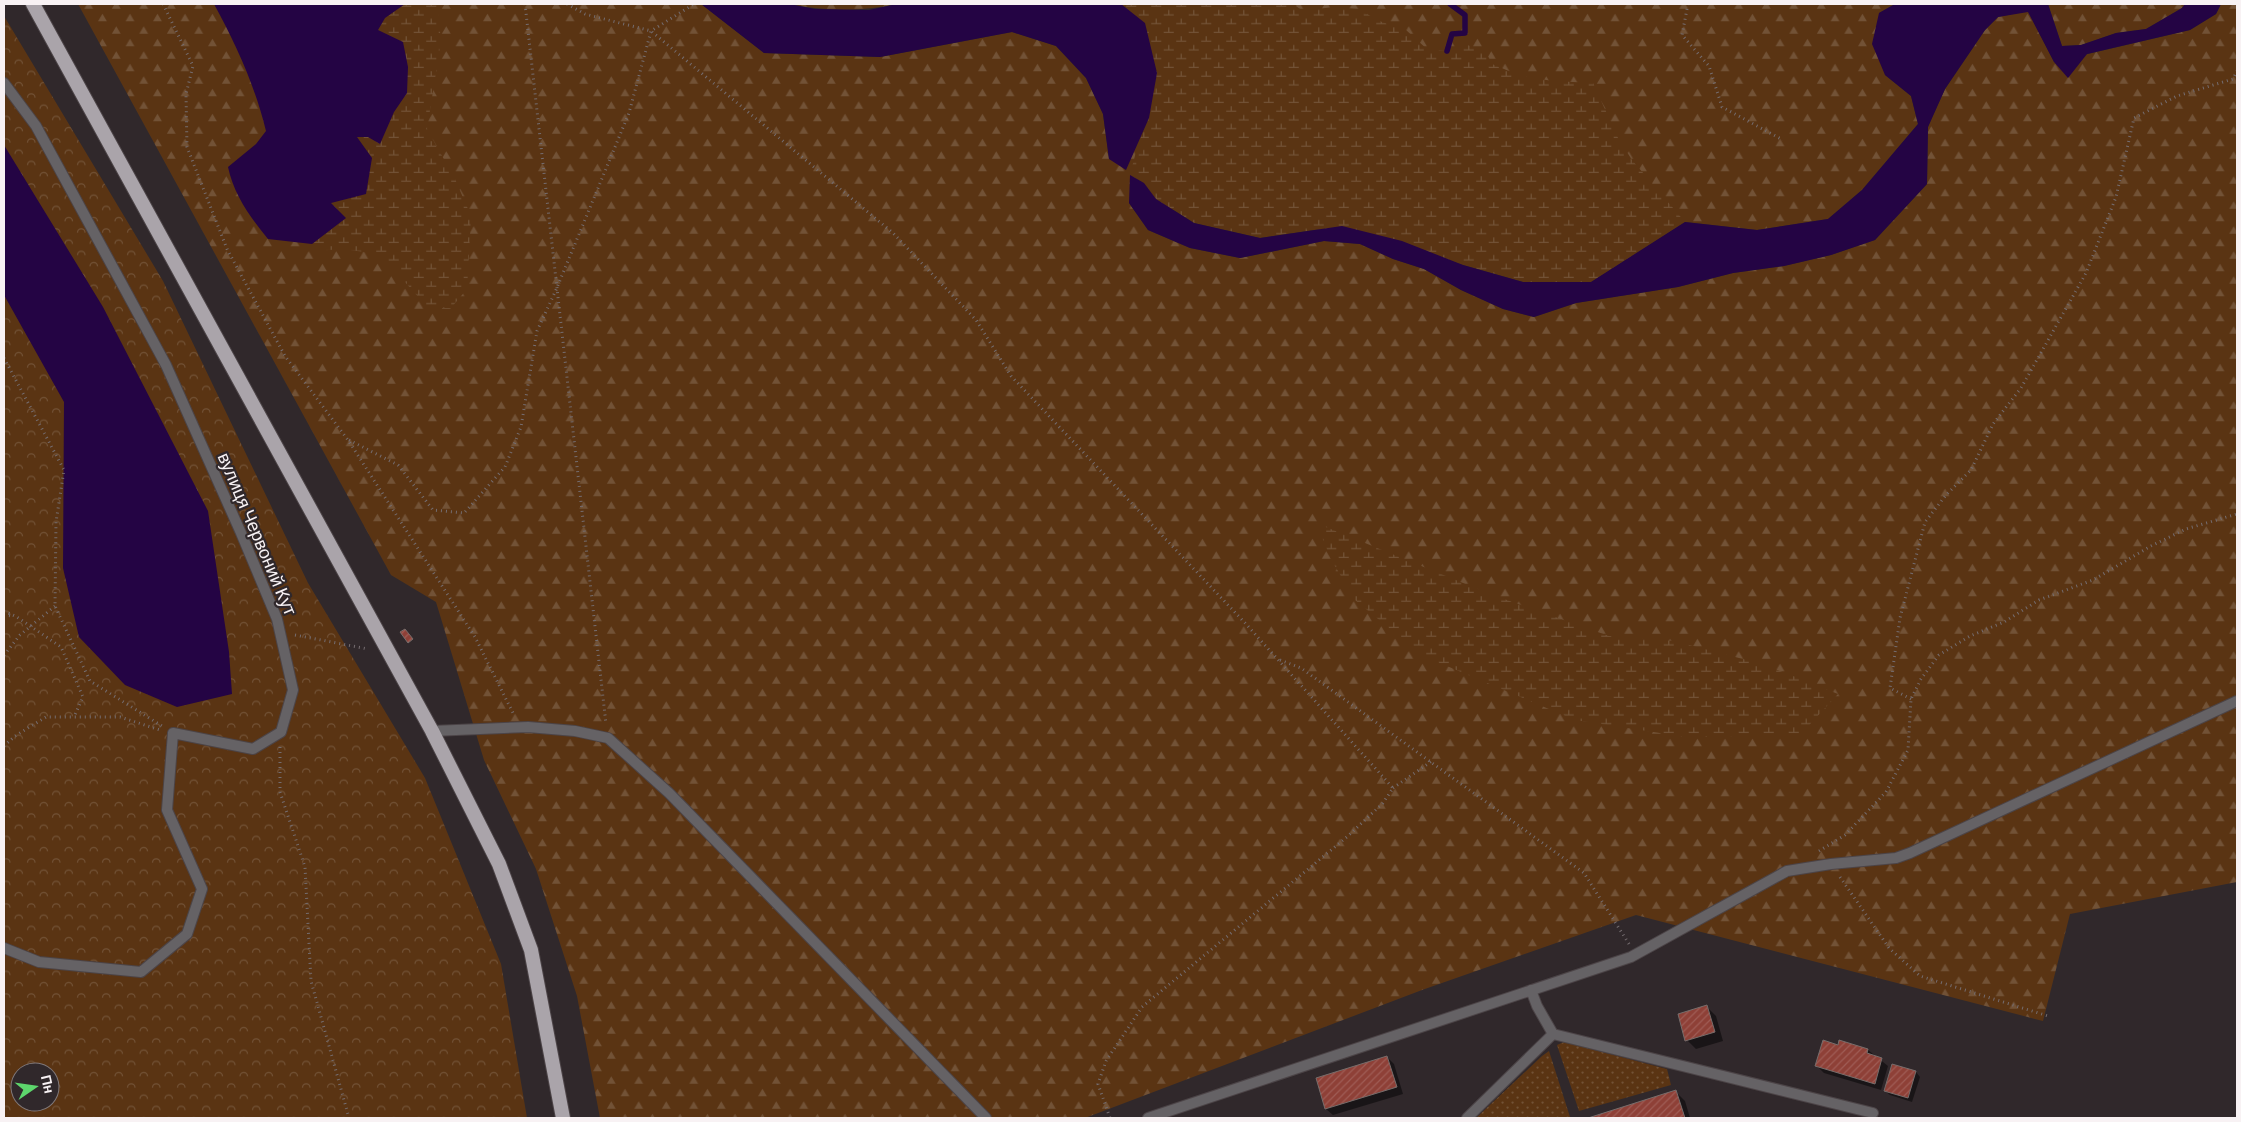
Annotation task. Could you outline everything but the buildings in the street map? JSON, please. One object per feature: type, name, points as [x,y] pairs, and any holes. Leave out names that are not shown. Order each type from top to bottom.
[{"type":"highway","points":[[33,4],[432,731],[499,864],[531,950],[563,1118]]},
{"type":"lane","name":"вулиця Червоний Кут","points":[[4,83],[36,126],[166,364],[241,533],[277,619],[293,690],[281,732]]},
{"type":"lane","points":[[1148,1118],[1636,955],[1787,871],[1831,864],[1896,858],[1910,853],[2237,701]]},
{"type":"lane","points":[[432,731],[520,727],[575,731],[608,738],[669,793],[986,1118]]},
{"type":"lane","points":[[4,948],[39,962],[141,972],[187,934],[202,889],[167,810],[173,734],[253,749],[281,732]]},
{"type":"lane","points":[[1531,990],[1537,1006],[1553,1034],[1873,1113]]},
{"type":"lane","points":[[1467,1118],[1553,1034]]},
{"type":"path","points":[[163,4],[193,66],[186,94],[187,147],[227,249],[285,356],[348,440],[475,637],[520,727]]},
{"type":"path","points":[[525,4],[608,738]]},
{"type":"path","points":[[567,4],[585,14],[651,31],[893,233],[976,320],[1011,376],[1278,659],[1393,788]]},
{"type":"path","points":[[348,440],[398,465],[433,510],[464,513],[505,467],[521,427],[537,331],[556,290],[629,113],[651,31],[694,4]]},
{"type":"path","points":[[1688,4],[1682,35],[1709,66],[1722,107],[1783,140]]},
{"type":"path","points":[[1911,699],[1890,688],[1900,618],[1924,522],[1946,495],[1972,470],[1993,424],[2021,388],[2086,273],[2116,196],[2134,118],[2177,96],[2233,79],[2237,71]]},
{"type":"path","points":[[4,358],[64,470],[56,522],[55,606],[90,680],[173,734]]},
{"type":"path","points":[[1812,856],[1845,835],[1886,792],[1908,750],[1911,699],[1921,679],[1939,655],[1970,636],[2004,622],[2047,597],[2092,580],[2151,546],[2186,529],[2237,514]]},
{"type":"path","points":[[4,655],[20,634],[55,606]]},
{"type":"path","points":[[4,611],[17,617],[61,647],[83,697],[74,717]]},
{"type":"path","points":[[4,615],[17,617]]},
{"type":"path","points":[[280,632],[368,648]]},
{"type":"path","points":[[1278,659],[1301,668],[1432,761],[1584,873],[1636,955]]},
{"type":"path","points":[[4,746],[15,736],[46,717],[120,717],[173,734]]},
{"type":"path","points":[[281,732],[280,792],[305,867],[311,981],[349,1118]]},
{"type":"path","points":[[1110,1118],[1098,1084],[1106,1061],[1142,1007],[1348,836],[1383,802],[1393,788],[1432,761]]},
{"type":"path","points":[[1831,864],[1889,948],[1920,976],[2048,1016]]},
{"type":"green space","points":[[78,4],[701,4],[764,53],[880,57],[1012,32],[1056,46],[1086,78],[1103,114],[1109,159],[1145,23],[1121,4],[1895,4],[1879,13],[1885,75],[1911,96],[1918,124],[1862,190],[1828,219],[1757,230],[1685,222],[1591,282],[1402,241],[1129,203],[1148,230],[1190,248],[1240,258],[1324,241],[1360,244],[1393,259],[1424,269],[1461,290],[1503,309],[1534,317],[1576,303],[1678,287],[1733,273],[1784,266],[1831,255],[1875,240],[1927,184],[1928,127],[1945,89],[1985,30],[1998,17],[2028,11],[2054,62],[2190,30],[2216,14],[2221,4],[2237,4],[2237,882],[2070,914],[2043,1021],[1636,915],[1422,990],[1085,1118],[600,1118],[577,996],[536,869],[484,760],[436,602],[391,575]]},
{"type":"green space","points":[[405,4],[437,4],[441,41],[427,129],[455,179],[471,216],[467,289],[451,308],[428,308],[380,254],[342,249],[315,251],[312,244],[346,218],[331,203],[372,158],[357,136],[368,137],[380,144],[394,112],[407,93],[377,30],[385,18]]},
{"type":"green space","points":[[789,4],[897,4],[843,10]]},
{"type":"green space","points":[[1121,4],[1293,4],[1303,11],[1333,7],[1357,9],[1382,22],[1406,30],[1428,50],[1447,51],[1465,44],[1486,52],[1492,64],[1521,76],[1553,81],[1593,83],[1618,138],[1632,160],[1685,222],[1591,282],[1523,282],[1342,226],[1260,238],[1194,223],[1156,199],[1144,183],[1130,175],[1138,144],[1149,118]]},
{"type":"green space","points":[[2048,4],[2185,4],[2182,8],[2146,29],[2116,33],[2081,45],[2062,46]]},
{"type":"green space","points":[[4,16],[163,281],[308,583],[425,778],[501,964],[527,1118],[4,1118]]},
{"type":"green space","points":[[1316,523],[1490,594],[1609,636],[1674,641],[1762,664],[1838,694],[1800,735],[1686,737],[1575,720],[1423,656],[1355,600],[1332,561]]},
{"type":"green space","points":[[1564,1042],[1667,1069],[1671,1085],[1579,1111],[1557,1045]]},
{"type":"green space","points":[[1549,1051],[1570,1117],[1476,1118],[1542,1056]]},
{"type":"shaded area","points":[[214,4],[405,4],[385,18],[378,30],[403,42],[408,67],[407,93],[394,112],[380,144],[368,137],[357,137],[372,158],[366,194],[331,203],[346,218],[312,244],[268,239],[249,214],[234,187],[228,167],[256,144],[266,131],[244,66]]},
{"type":"shaded area","points":[[701,4],[789,4],[815,9],[869,10],[897,4],[1121,4],[1145,23],[1157,73],[1149,118],[1126,170],[1109,159],[1103,114],[1086,78],[1056,46],[1012,32],[880,57],[764,53]]},
{"type":"shaded area","points":[[1895,4],[2048,4],[2062,46],[2081,45],[2116,33],[2146,29],[2182,8],[2185,4],[2221,4],[2216,14],[2190,30],[2087,54],[2068,78],[2054,62],[2028,12],[1998,17],[1985,30],[1945,89],[1928,127],[1927,184],[1875,240],[1831,255],[1784,266],[1733,273],[1678,287],[1576,303],[1534,317],[1503,309],[1461,290],[1424,269],[1393,259],[1360,244],[1324,241],[1240,258],[1190,248],[1148,230],[1129,203],[1130,175],[1144,183],[1156,199],[1194,223],[1260,238],[1342,226],[1402,241],[1463,265],[1523,282],[1591,282],[1685,222],[1757,230],[1828,219],[1862,190],[1918,124],[1911,96],[1885,75],[1872,44],[1879,13]]},
{"type":"shaded area","points":[[4,145],[103,307],[208,511],[229,652],[232,694],[177,707],[125,685],[79,637],[63,568],[64,402],[4,295]]},
{"type":"waterway","points":[[1447,51],[1452,34],[1465,33],[1465,15],[1450,4]]}]
